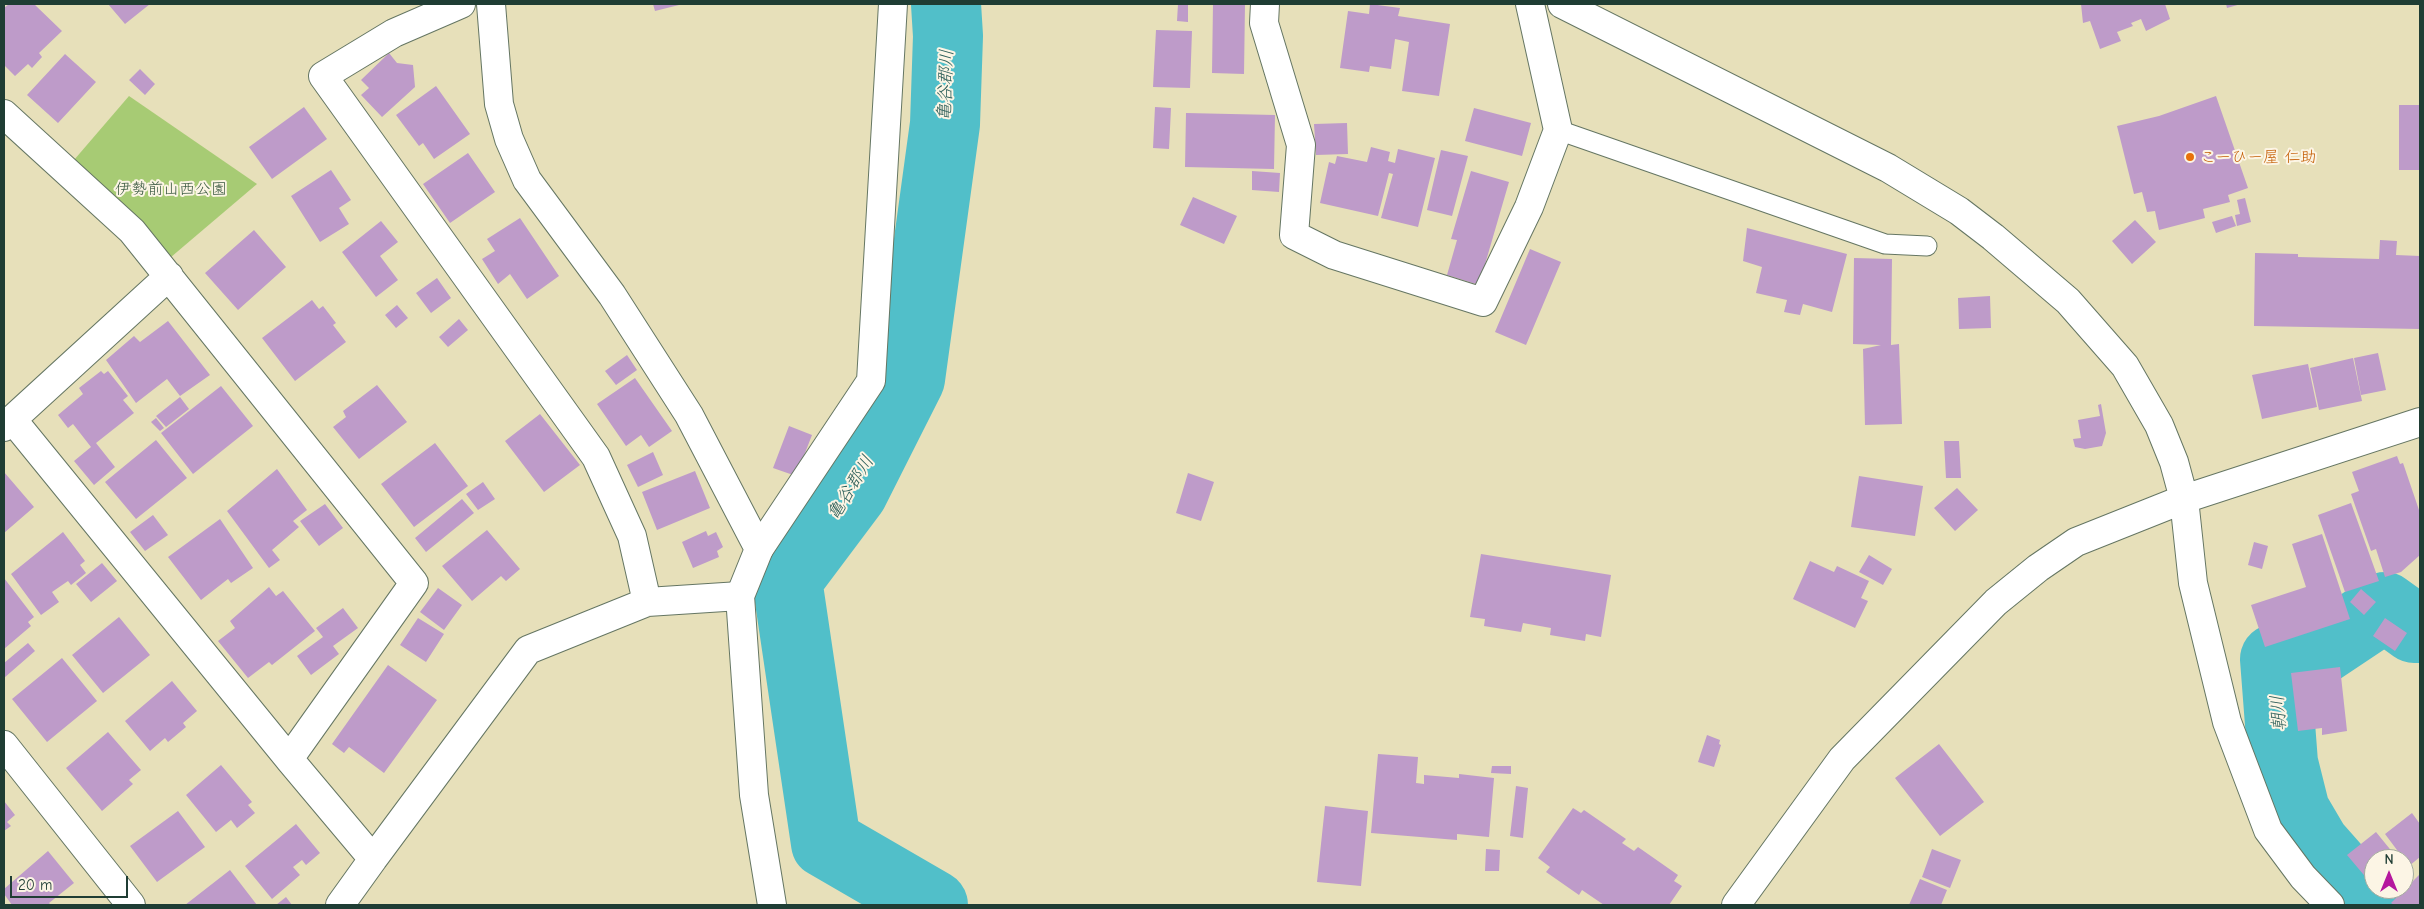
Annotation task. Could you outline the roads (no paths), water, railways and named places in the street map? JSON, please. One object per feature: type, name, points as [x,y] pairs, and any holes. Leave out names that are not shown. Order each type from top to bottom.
[{"type":"street","points":[[461,4],[394,33],[323,76],[596,457],[632,536],[647,602]]},
{"type":"street","points":[[491,4],[493,48],[499,104],[509,140],[527,180],[612,295],[689,415],[759,550]]},
{"type":"street","points":[[772,905],[754,795],[740,596],[759,550],[871,381],[893,4]]},
{"type":"street","points":[[1265,4],[1264,23],[1301,145],[1294,235],[1334,255],[1483,302],[1529,207],[1558,130],[1530,4]]},
{"type":"street","points":[[1579,8],[1888,168],[1959,211],[1993,237],[2068,301],[2124,366],[2158,425],[2174,462],[2184,499],[2192,583],[2227,722],[2268,830],[2303,877],[2330,905]]},
{"type":"street","points":[[4,114],[132,231],[414,583],[289,759]]},
{"type":"street","points":[[169,276],[8,423],[373,859]]},
{"type":"street","points":[[1736,905],[1842,759],[1996,602],[2038,568],[2076,542],[2184,499],[2420,422]]},
{"type":"street","points":[[340,905],[528,650],[647,602],[740,596]]},
{"type":"street","points":[[4,746],[131,905]]},
{"type":"lane","points":[[1558,130],[1885,244],[1927,246]]},
{"type":"waterway","name":"亀谷郡川","points":[[933,905],[826,843],[787,580],[853,492],[910,379],[945,124],[948,36],[946,4]]},
{"type":"waterway","name":"朝川","points":[[2368,905],[2315,845],[2295,811],[2283,763],[2275,659],[2322,649],[2385,607],[2414,628],[2420,628]]},
{"type":"place","name":"こーひー屋 仁助","points":[[2190,157]]},
{"type":"park label","name":"伊勢前山西公園","points":[[171,189]]}]
